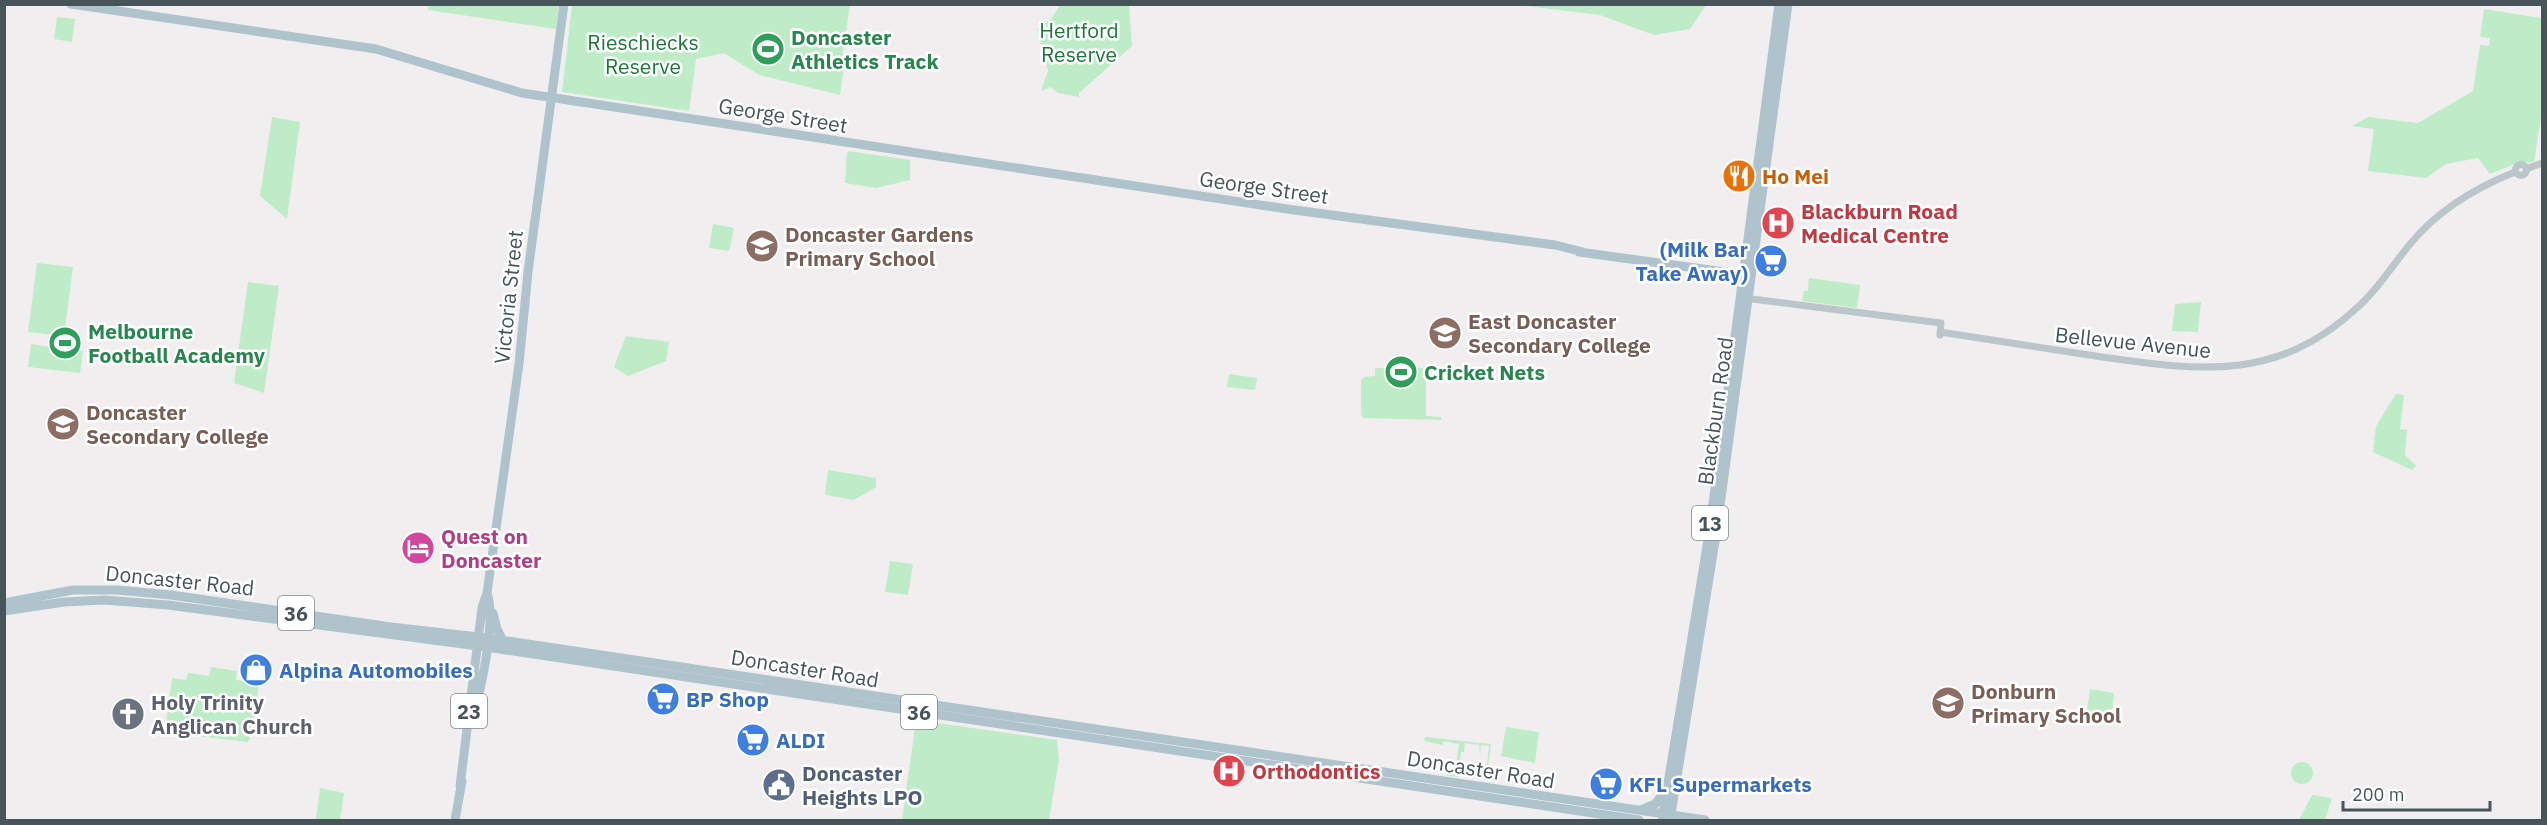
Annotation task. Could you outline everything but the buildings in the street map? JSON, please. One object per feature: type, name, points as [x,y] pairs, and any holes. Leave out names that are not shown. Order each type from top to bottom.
[{"type":"main road","name":"George Street","points":[[71,4],[376,49],[510,91],[1530,246],[1748,275]]},
{"type":"main road","name":"Victoria Street","points":[[483,642],[482,608],[488,598],[564,4]]},
{"type":"main road","name":"Blackburn Road","points":[[1767,135],[1779,4]]},
{"type":"main road","name":"Blackburn Road","points":[[1667,818],[1788,4]]},
{"type":"main road","points":[[104,600],[105,589]]},
{"type":"main road","name":"Doncaster Road","points":[[4,603],[39,595],[105,589],[483,642],[522,653],[570,661],[1064,730]]},
{"type":"main road","points":[[488,598],[497,629],[504,640]]},
{"type":"main road","name":"Doncaster Road","points":[[4,611],[63,602],[104,600],[231,608]]},
{"type":"main road","name":"Doncaster Road","points":[[483,642],[504,640],[1639,820]]},
{"type":"main road","name":"23","points":[[460,786],[485,663],[483,642]]},
{"type":"main road","name":"23","points":[[455,820],[483,642]]},
{"type":"main road","points":[[536,645],[545,651],[570,655],[570,661]]},
{"type":"main road","points":[[485,663],[498,655],[522,653]]},
{"type":"main road","points":[[605,656],[607,662],[633,666],[650,672]]},
{"type":"main road","name":"Doncaster Road","points":[[1414,783],[1633,811],[1667,818],[1706,820]]},
{"type":"main road","points":[[1633,811],[1653,806],[1671,789],[1680,808],[1690,818]]},
{"type":"street","name":"Bellevue Avenue","points":[[1744,298],[1925,323],[1965,337],[2186,368],[2229,367],[2271,358],[2311,341],[2343,320],[2379,286],[2411,242],[2438,216],[2480,187],[2516,172],[2518,175],[2523,175],[2526,168],[2542,164]]},
{"type":"green space","points":[[429,4],[559,5],[556,29],[428,10]]},
{"type":"green space","name":"Rieschiecks Reserve","points":[[572,5],[850,5],[842,58],[845,59],[840,95],[759,75],[724,53],[696,59],[689,111],[562,92]]},
{"type":"green space","name":"Hertford Reserve","points":[[1060,5],[1129,5],[1132,46],[1079,93],[1079,97],[1058,93],[1051,87],[1041,91],[1048,71],[1037,29],[1051,19]]},
{"type":"green space","points":[[1517,5],[1706,5],[1690,29],[1654,35],[1600,15]]},
{"type":"green space","points":[[2484,9],[2541,18],[2542,9],[2542,110],[2534,162],[2517,163],[2490,174],[2478,158],[2446,164],[2426,178],[2368,171],[2374,129],[2352,126],[2368,117],[2418,123],[2473,91],[2480,45],[2489,46],[2490,38],[2480,37]]},
{"type":"green space","points":[[57,17],[75,19],[72,42],[54,39]]},
{"type":"green space","points":[[272,117],[300,122],[287,219],[260,196]]},
{"type":"green space","points":[[849,151],[910,160],[910,180],[876,188],[845,183]]},
{"type":"green space","points":[[713,224],[734,228],[729,251],[709,248]]},
{"type":"green space","points":[[37,263],[73,267],[64,336],[28,332]]},
{"type":"green space","points":[[1809,278],[1860,285],[1857,308],[1802,301],[1804,291],[1808,291]]},
{"type":"green space","points":[[248,282],[279,286],[264,393],[234,383]]},
{"type":"green space","points":[[2201,302],[2198,332],[2172,331],[2175,304]]},
{"type":"green space","points":[[626,336],[669,342],[666,361],[628,376],[614,367]]},
{"type":"green space","points":[[31,344],[83,351],[80,373],[28,367]]},
{"type":"green space","points":[[1375,368],[1427,368],[1427,376],[1422,376],[1426,382],[1426,416],[1441,417],[1441,420],[1363,418],[1361,380],[1364,377],[1375,376]]},
{"type":"green space","points":[[1229,374],[1257,378],[1255,390],[1227,387]]},
{"type":"green space","points":[[2396,394],[2404,395],[2400,429],[2407,430],[2405,455],[2416,466],[2412,470],[2373,452],[2376,426]]},
{"type":"green space","points":[[828,470],[876,478],[876,487],[854,500],[825,495]]},
{"type":"green space","points":[[890,561],[913,564],[908,595],[885,592]]},
{"type":"green space","points":[[211,667],[237,671],[236,680],[259,683],[252,732],[248,742],[165,732],[172,678],[186,680],[188,673],[209,676]]},
{"type":"green space","points":[[2090,689],[2114,693],[2111,722],[2086,718]]},
{"type":"green space","points":[[916,720],[1057,740],[1059,760],[1049,820],[902,820]]},
{"type":"green space","points":[[1506,727],[1539,732],[1535,763],[1501,756]]},
{"type":"green space","points":[[1425,737],[1491,744],[1488,768],[1482,764],[1487,764],[1489,746],[1481,745],[1480,755],[1479,745],[1465,743],[1464,752],[1461,752],[1458,777],[1447,776],[1448,771],[1455,772],[1459,744],[1444,741],[1442,745],[1424,741]]},
{"type":"green space","points":[[2302,762],[2310,765],[2313,773],[2310,781],[2302,784],[2294,781],[2291,773],[2294,765]]},
{"type":"green space","points":[[320,788],[344,793],[340,820],[316,820]]},
{"type":"green space","points":[[2312,795],[2332,798],[2325,820],[2299,820]]},
{"type":"place","name":"Doncaster Athletics Track","points":[[768,49]]},
{"type":"place","name":"Ho Mei","points":[[1739,176]]},
{"type":"place","name":"Blackburn Road Medical Centre","points":[[1778,223]]},
{"type":"place","name":"Doncaster Gardens Primary School","points":[[762,246]]},
{"type":"place","name":"(Milk Bar Take Away)","points":[[1771,261]]},
{"type":"place","name":"East Doncaster Secondary College","points":[[1445,333]]},
{"type":"place","name":"Melbourne Football Academy","points":[[65,343]]},
{"type":"place","name":"Cricket Nets","points":[[1401,372]]},
{"type":"place","name":"Doncaster Secondary College","points":[[63,424]]},
{"type":"place","name":"Quest on Doncaster","points":[[418,548]]},
{"type":"place","name":"Alpina Automobiles","points":[[256,670]]},
{"type":"place","name":"BP Shop","points":[[663,699]]},
{"type":"place","name":"Donburn Primary School","points":[[1948,703]]},
{"type":"place","name":"Holy Trinity Anglican Church","points":[[128,714]]},
{"type":"place","name":"ALDI","points":[[753,740]]},
{"type":"place","name":"Orthodontics","points":[[1229,771]]},
{"type":"place","name":"KFL Supermarkets","points":[[1606,784]]},
{"type":"place","name":"Doncaster Heights LPO","points":[[779,785]]}]
